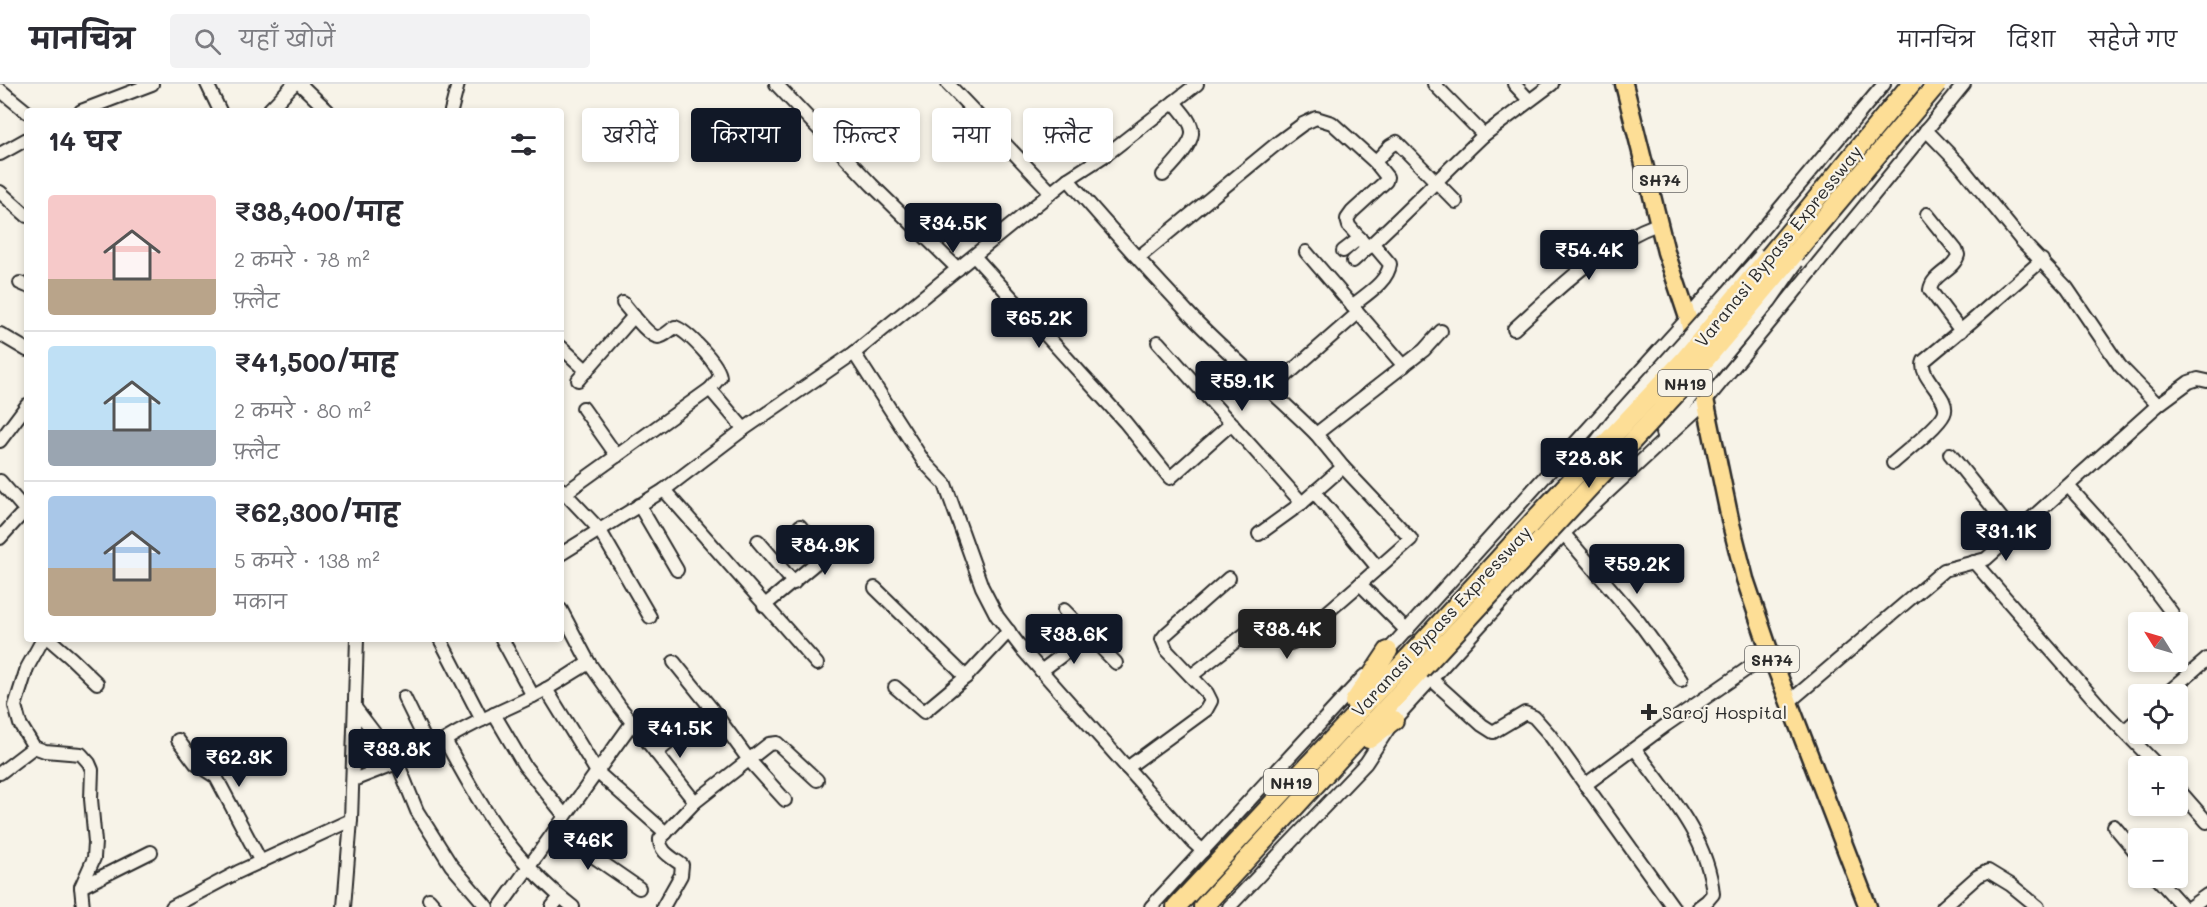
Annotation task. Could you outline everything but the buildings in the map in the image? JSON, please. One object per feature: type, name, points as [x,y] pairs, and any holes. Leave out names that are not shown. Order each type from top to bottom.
[{"type":"highway","name":"Varanasi Bypass Expressway","points":[[1176,907],[1308,763],[1419,669],[1549,504],[1684,360],[1911,84]]},
{"type":"highway","name":"Varanasi Bypass Expressway","points":[[1203,907],[1419,669],[1684,385],[1937,84]]},
{"type":"highway","points":[[1308,763],[1359,696],[1388,651]]},
{"type":"highway","points":[[1330,769],[1394,720]]},
{"type":"main road","name":"SH74","points":[[1624,84],[1666,252],[1688,318],[1699,398],[1739,557],[1770,653],[1868,907]]},
{"type":"main road","name":"SH74","points":[[1635,84],[1677,249],[1675,276]]},
{"type":"street","points":[[89,108],[152,84]]},
{"type":"street","points":[[207,84],[219,108]]},
{"type":"street","points":[[271,108],[294,84]]},
{"type":"street","points":[[300,84],[325,108]]},
{"type":"street","points":[[452,108],[458,84]]},
{"type":"street","points":[[776,84],[872,185],[958,269]]},
{"type":"street","points":[[948,84],[1051,192]]},
{"type":"street","points":[[564,552],[663,490],[744,429],[854,353],[1051,192],[1107,154],[1196,84]]},
{"type":"street","points":[[1434,84],[1484,135]]},
{"type":"street","points":[[1514,84],[1529,100]]},
{"type":"street","points":[[1353,261],[1484,135],[1552,84]]},
{"type":"street","points":[[1151,907],[1407,631],[1688,318],[1884,84]]},
{"type":"street","points":[[1229,907],[1366,763],[1394,720],[1419,669],[1564,534],[1699,398],[1964,84]]},
{"type":"street","points":[[0,90],[24,110]]},
{"type":"street","points":[[1163,175],[1176,162],[1192,136],[1189,122],[1174,102]]},
{"type":"street","points":[[1138,257],[1280,141],[1303,124],[1316,118],[1332,123],[1386,173],[1386,181],[1347,219],[1347,222],[1360,238],[1390,264],[1389,271],[1355,309],[1270,390]]},
{"type":"street","points":[[1926,130],[1960,165],[2021,240],[2067,288],[2120,366],[2158,405]]},
{"type":"street","points":[[0,154],[24,141]]},
{"type":"street","points":[[1375,162],[1397,142],[1456,202]]},
{"type":"street","points":[[1068,179],[1114,234],[1194,318],[1316,434],[1343,467],[1411,539],[1293,642],[1288,645],[1283,644],[1264,627],[1254,627],[1191,676]]},
{"type":"street","points":[[0,192],[24,213]]},
{"type":"street","points":[[1699,398],[1770,302],[1836,204]]},
{"type":"street","points":[[1927,214],[1958,255],[1956,261],[1932,282],[1930,290],[1961,331]]},
{"type":"street","points":[[1514,329],[1584,265],[1636,232],[1660,223]]},
{"type":"street","points":[[1344,251],[1360,238]]},
{"type":"street","points":[[1306,252],[1404,366]]},
{"type":"street","points":[[974,256],[1125,422],[1170,478],[1232,423]]},
{"type":"street","points":[[1893,463],[1938,422],[1945,412],[1946,407],[1922,364],[2042,260]]},
{"type":"street","points":[[564,490],[617,456],[719,380],[720,371],[683,330],[675,327],[661,337],[657,337],[648,332],[623,303]]},
{"type":"street","points":[[564,351],[583,376],[634,316]]},
{"type":"street","points":[[1316,434],[1424,350],[1441,331]]},
{"type":"street","points":[[0,334],[24,348]]},
{"type":"street","points":[[1158,342],[1302,503]]},
{"type":"street","points":[[854,353],[924,462],[945,484],[982,587],[1009,631],[1041,671],[1203,851]]},
{"type":"street","points":[[1789,702],[1944,570],[1986,559],[2158,405],[2189,382],[2198,379],[2207,381]]},
{"type":"street","points":[[710,388],[744,429]]},
{"type":"street","points":[[583,408],[617,456]]},
{"type":"street","points":[[0,441],[24,409]]},
{"type":"street","points":[[1950,454],[2014,534]]},
{"type":"street","points":[[1259,534],[1315,493],[1343,467]]},
{"type":"street","points":[[0,481],[24,509]]},
{"type":"street","points":[[2068,486],[2115,538],[2171,612]]},
{"type":"street","points":[[663,490],[817,664]]},
{"type":"street","points":[[564,492],[599,529],[650,617]]},
{"type":"street","points":[[1315,493],[1378,568]]},
{"type":"street","points":[[639,505],[677,570]]},
{"type":"street","points":[[0,538],[24,514]]},
{"type":"street","points":[[764,606],[817,562],[818,556],[815,548],[800,526]]},
{"type":"street","points":[[1564,534],[1639,622],[1681,680]]},
{"type":"street","points":[[758,541],[794,583]]},
{"type":"street","points":[[1974,562],[2148,756]]},
{"type":"street","points":[[1127,768],[1210,705],[1211,701],[1207,693],[1167,651],[1162,639],[1229,578]]},
{"type":"street","points":[[1360,584],[1407,631]]},
{"type":"street","points":[[875,588],[966,677]]},
{"type":"street","points":[[1064,610],[1116,663]]},
{"type":"street","points":[[564,616],[589,663],[632,723],[695,802]]},
{"type":"street","points":[[895,687],[924,712],[966,677],[1009,631]]},
{"type":"street","points":[[1041,671],[1089,635]]},
{"type":"street","points":[[42,642],[27,668],[15,706],[20,724],[34,747],[45,751],[81,754],[92,770],[94,858],[81,887],[83,907]]},
{"type":"street","points":[[52,642],[97,683]]},
{"type":"street","points":[[344,907],[353,780],[357,642]]},
{"type":"street","points":[[442,642],[482,720]]},
{"type":"street","points":[[504,642],[533,696]]},
{"type":"street","points":[[1585,785],[1770,653]]},
{"type":"street","points":[[2178,684],[2207,659]]},
{"type":"street","points":[[674,662],[749,760],[785,800]]},
{"type":"street","points":[[353,780],[430,750],[482,720],[546,689],[589,663]]},
{"type":"street","points":[[1419,669],[1482,725],[1493,732],[1525,713],[1534,717],[1549,734],[1673,907]]},
{"type":"street","points":[[546,689],[597,772],[666,833]]},
{"type":"street","points":[[404,697],[430,750]]},
{"type":"street","points":[[656,753],[711,708]]},
{"type":"street","points":[[356,709],[398,764],[417,812],[451,865],[487,907]]},
{"type":"street","points":[[494,714],[524,765],[565,816]]},
{"type":"street","points":[[500,907],[632,723]]},
{"type":"street","points":[[2124,731],[2128,728]]},
{"type":"street","points":[[178,740],[196,764],[216,777],[261,862]]},
{"type":"street","points":[[445,740],[487,817],[556,902],[573,907]]},
{"type":"street","points":[[668,905],[681,875],[682,865],[662,850],[659,845],[660,839],[695,802],[769,744],[777,743],[817,780]]},
{"type":"street","points":[[0,773],[34,747]]},
{"type":"street","points":[[1635,749],[1699,841],[1710,873],[1713,894],[1700,907]]},
{"type":"street","points":[[2188,800],[2207,822]]},
{"type":"street","points":[[172,907],[351,820]]},
{"type":"street","points":[[2114,826],[2128,843]]},
{"type":"street","points":[[555,830],[639,888]]},
{"type":"street","points":[[81,887],[152,852]]},
{"type":"street","points":[[1942,907],[1978,876],[1988,871],[2011,885],[2038,907]]},
{"type":"street","points":[[2166,888],[2183,907]]},
{"type":"street","points":[[2190,907],[2207,896]]},
{"type":"place","name":"Saroj Hospital","points":[[1649,712]]}]
